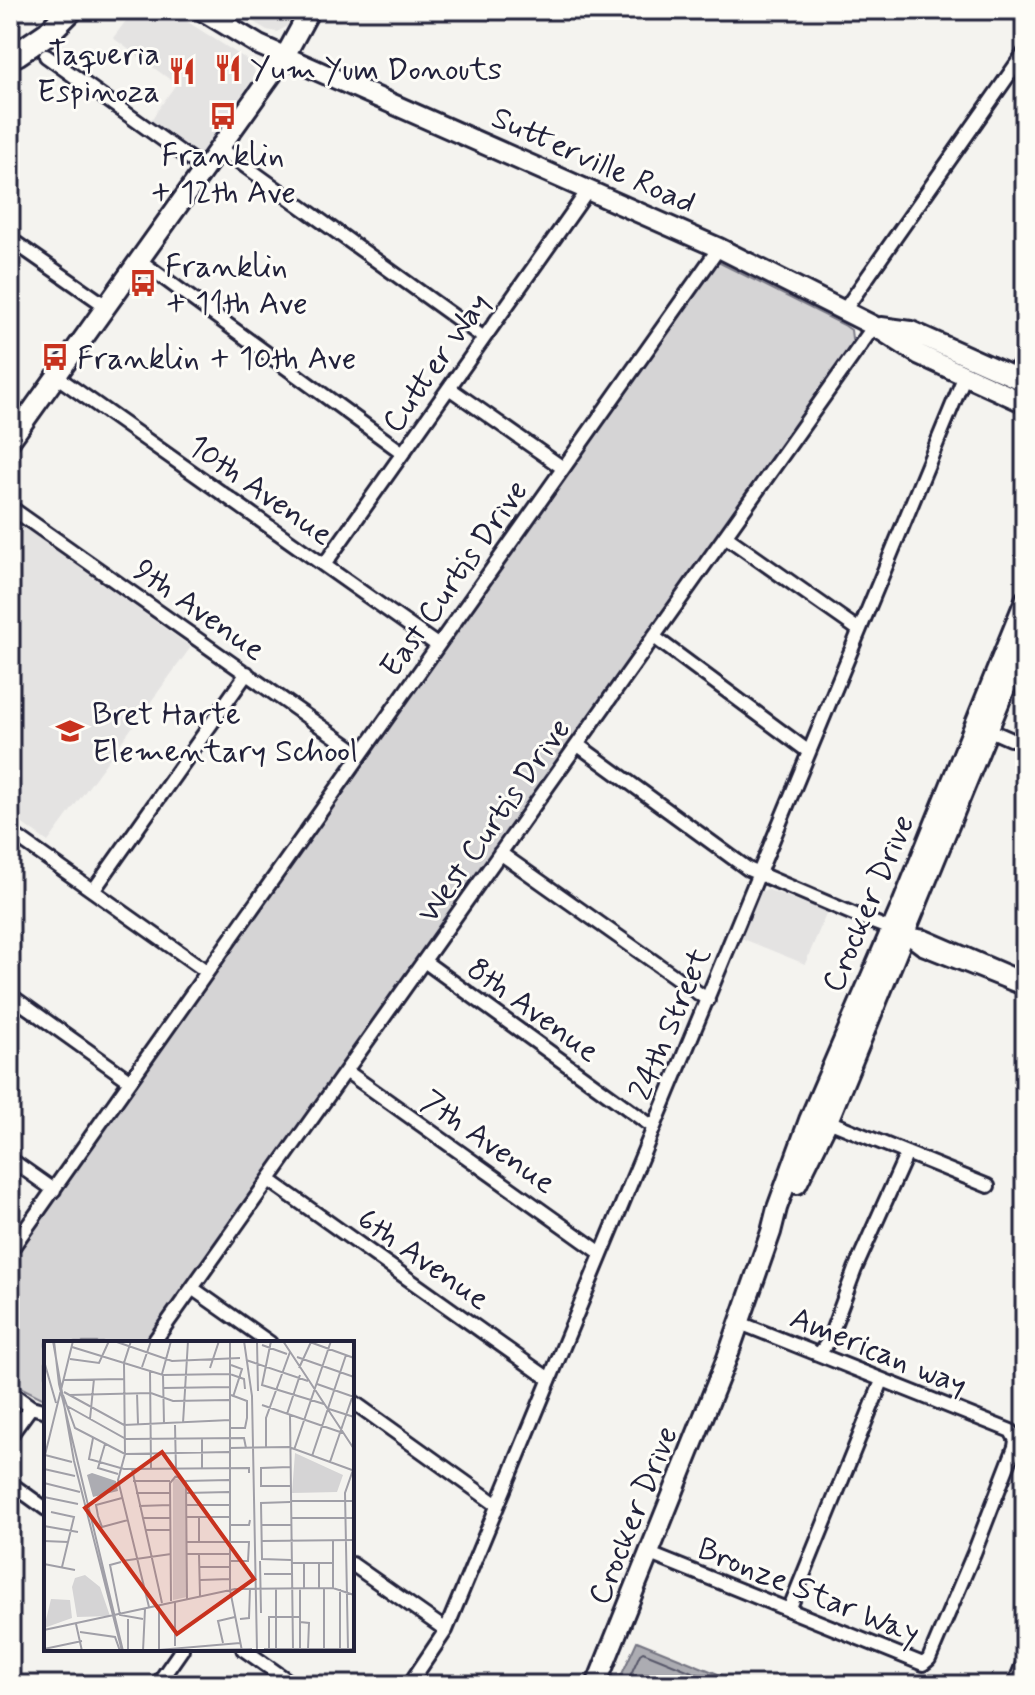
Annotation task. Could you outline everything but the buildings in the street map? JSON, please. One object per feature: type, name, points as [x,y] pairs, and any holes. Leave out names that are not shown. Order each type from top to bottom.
[{"type":"highway","points":[[14,59],[52,10]]},
{"type":"highway","points":[[14,59],[48,33],[71,10]]},
{"type":"main road","name":"Sutterville Road","points":[[201,10],[259,45],[719,248],[874,326],[918,354],[1025,403]]},
{"type":"main road","points":[[10,441],[285,56],[310,10]]},
{"type":"main road","name":"Sutterville Road","points":[[874,326],[911,331],[1018,379]]},
{"type":"main road","points":[[965,375],[970,371],[980,372],[1025,389]]},
{"type":"main road","name":"Crocker Drive","points":[[771,1232],[828,1121],[897,932],[981,727],[1025,600]]},
{"type":"main road","name":"Crocker Drive","points":[[981,727],[1025,640]]},
{"type":"main road","name":"Crocker Drive","points":[[596,1685],[740,1323],[809,1120],[897,932]]},
{"type":"street","points":[[843,312],[1025,52]]},
{"type":"street","points":[[46,56],[204,169]]},
{"type":"street","points":[[220,148],[484,338]]},
{"type":"street","name":"Cutter Way","points":[[324,565],[589,189]]},
{"type":"street","points":[[10,239],[106,306]]},
{"type":"street","name":"East Curtis Drive","points":[[10,1251],[719,248]]},
{"type":"street","points":[[139,260],[403,453]]},
{"type":"street","name":"West Curtis Drive","points":[[154,1341],[874,326]]},
{"type":"street","points":[[1018,379],[1025,356]]},
{"type":"street","name":"24th Street","points":[[409,1685],[446,1630],[965,375]]},
{"type":"street","name":"10th Avenue","points":[[56,376],[437,645]]},
{"type":"street","points":[[449,388],[563,468]]},
{"type":"street","name":"9th Avenue","points":[[10,507],[360,754]]},
{"type":"street","points":[[725,536],[859,630]]},
{"type":"street","points":[[654,637],[809,752]]},
{"type":"street","points":[[93,891],[247,673]]},
{"type":"street","points":[[981,727],[1010,739]]},
{"type":"street","points":[[578,745],[748,869],[897,932],[922,948],[1025,989]]},
{"type":"street","points":[[10,832],[206,971]]},
{"type":"street","points":[[500,853],[708,1000]]},
{"type":"street","points":[[897,932],[925,937],[1025,980]]},
{"type":"street","name":"8th Avenue","points":[[424,961],[653,1127]]},
{"type":"street","points":[[10,995],[129,1080]]},
{"type":"street","name":"7th Avenue","points":[[346,1071],[601,1253]]},
{"type":"street","points":[[828,1121],[988,1186]]},
{"type":"street","points":[[819,1354],[828,1342],[855,1269],[907,1153]]},
{"type":"street","points":[[10,1159],[54,1190]]},
{"type":"street","name":"6th Avenue","points":[[269,1180],[549,1379]]},
{"type":"street","points":[[192,1288],[267,1341]]},
{"type":"street","name":"American way","points":[[740,1323],[1011,1431],[1016,1440],[1011,1459],[974,1553]]},
{"type":"street","points":[[789,1610],[882,1381]]},
{"type":"street","points":[[10,1392],[31,1407],[44,1410]]},
{"type":"street","points":[[354,1402],[497,1505]]},
{"type":"street","points":[[10,1436],[31,1407]]},
{"type":"street","points":[[10,1483],[44,1508]]},
{"type":"street","name":"Bronze Star Way","points":[[650,1554],[923,1664],[929,1659],[974,1553]]},
{"type":"street","points":[[354,1565],[446,1630]]},
{"type":"street","points":[[157,1685],[181,1651]]},
{"type":"street","points":[[246,1651],[294,1685]]},
{"type":"shaded area","points":[[134,10],[169,10],[249,61],[253,67],[255,73],[252,80],[203,155],[151,120],[176,84],[113,38]]},
{"type":"shaded area","points":[[234,10],[294,10],[286,27],[277,32],[267,30]]},
{"type":"shaded area","points":[[718,262],[844,325],[851,330],[853,347],[151,1341],[44,1341],[44,1399],[18,1386],[10,1377],[10,1259],[710,267]]},
{"type":"shaded area","name":"Bret Harte Elementary School","points":[[10,517],[191,647],[48,842],[10,815]]},
{"type":"shaded area","points":[[767,889],[827,912],[805,964],[741,938],[761,892]]},
{"type":"water","points":[[637,1641],[745,1685],[617,1685]]},
{"type":"railway","points":[[1006,1685],[1025,1639]]},
{"type":"place","name":"Yum Yum Donouts","points":[[228,68]]},
{"type":"place","name":"Taqueria Espinoza","points":[[182,71]]},
{"type":"place","name":"Franklin + 12th Ave","points":[[223,116]]},
{"type":"place","name":"Franklin + 11th Ave","points":[[143,283]]},
{"type":"place","name":"Franklin + 10th Ave","points":[[55,357]]},
{"type":"place","name":"Bret Harte Elementary School","points":[[70,731]]}]
